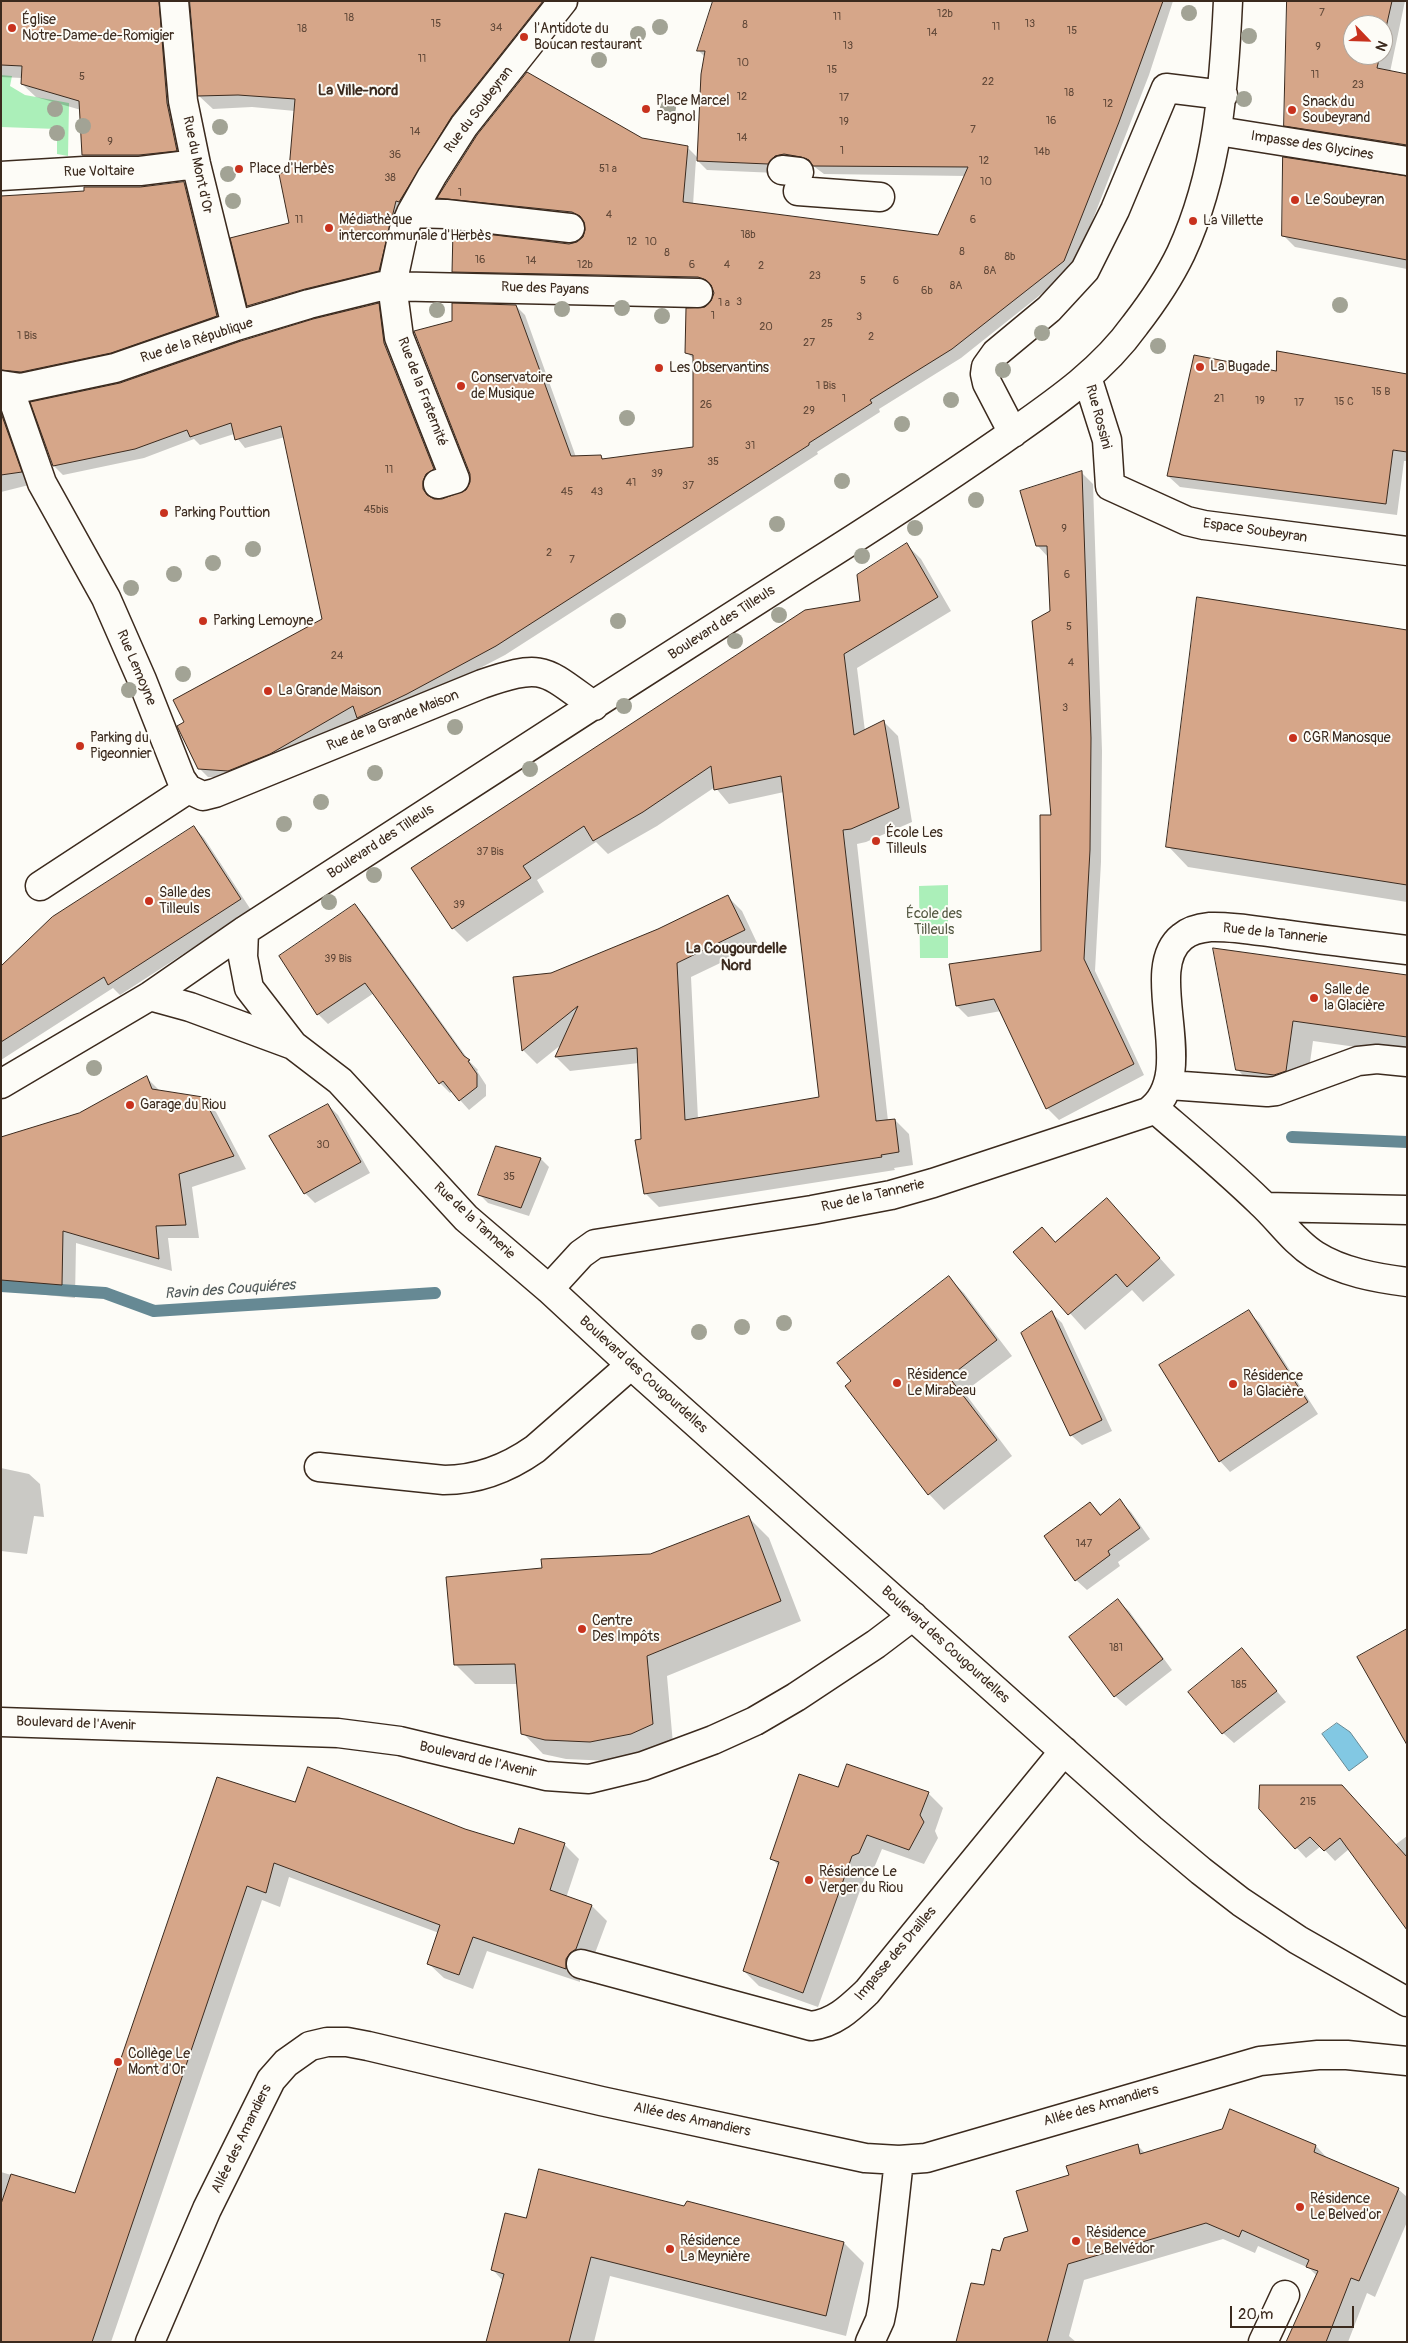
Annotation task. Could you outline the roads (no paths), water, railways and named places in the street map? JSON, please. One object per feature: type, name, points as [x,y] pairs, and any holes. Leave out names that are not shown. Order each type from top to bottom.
[{"type":"street","name":"Rue du Mont d'Or","points":[[174,1],[184,101],[196,164],[236,326]]},
{"type":"street","name":"Rue du Soubeyran","points":[[392,285],[404,229],[411,212],[464,126],[563,1]]},
{"type":"street","name":"Boulevard des Tilleuls","points":[[1,1084],[150,996],[244,931],[939,485],[1057,403],[1087,377],[1114,351],[1152,300],[1181,253],[1193,221],[1207,181],[1218,131],[1223,95],[1228,1]]},
{"type":"street","points":[[1013,433],[988,383],[985,374],[986,367],[996,353],[1049,309],[1085,270],[1115,210],[1166,88],[1223,95]]},
{"type":"street","name":"Impasse des Glycines","points":[[1218,131],[1407,161]]},
{"type":"street","name":"Rue Voltaire","points":[[1,176],[140,171],[196,164]]},
{"type":"street","points":[[793,178],[880,197]]},
{"type":"street","points":[[411,212],[446,214],[570,228]]},
{"type":"street","name":"Rue de la République","points":[[5,387],[22,388],[115,368],[236,326],[309,304],[392,285]]},
{"type":"street","name":"Rue des Payans","points":[[392,285],[698,293]]},
{"type":"street","name":"Rue de la Fraternité","points":[[392,285],[399,337],[456,479],[438,484]]},
{"type":"street","name":"Rue Rossini","points":[[1087,377],[1107,440],[1110,486]]},
{"type":"street","name":"Rue Lemoyne","points":[[5,387],[42,483],[106,598],[142,680],[181,779],[188,789]]},
{"type":"street","name":"Espace Soubeyran","points":[[1110,486],[1195,523],[1407,551]]},
{"type":"street","name":"Rue de la Grande Maison","points":[[188,789],[202,796],[215,793],[482,684],[519,672],[535,671],[551,676],[594,706]]},
{"type":"street","points":[[40,886],[188,789]]},
{"type":"street","name":"Rue de la Tannerie","points":[[293,1045],[340,1081],[466,1218],[549,1290],[581,1254],[594,1244],[812,1210],[891,1195],[1142,1114],[1154,1108],[1169,1085],[1171,1051],[1168,961],[1173,947],[1181,937],[1194,929],[1227,928],[1407,950]]},
{"type":"street","points":[[244,931],[243,957],[249,988],[293,1045]]},
{"type":"street","points":[[150,996],[199,1010],[293,1045]]},
{"type":"street","points":[[1169,1085],[1267,1092],[1276,1091],[1358,1061],[1377,1059],[1407,1062]]},
{"type":"street","points":[[1154,1108],[1219,1163],[1266,1207],[1284,1229],[1315,1255],[1333,1264],[1359,1273],[1407,1282]]},
{"type":"street","points":[[1266,1207],[1407,1210]]},
{"type":"street","name":"Boulevard des Cougourdelles","points":[[549,1290],[1151,1829],[1241,1902],[1298,1940],[1361,1974],[1407,2002]]},
{"type":"street","points":[[319,1467],[444,1480],[458,1480],[491,1472],[522,1459],[631,1365]]},
{"type":"street","name":"Boulevard de l'Avenir","points":[[1,1722],[338,1733],[400,1741],[546,1776],[589,1779],[643,1766],[713,1740],[755,1721],[796,1697],[876,1644],[913,1616]]},
{"type":"street","name":"Impasse des Drailles","points":[[581,1964],[811,2026],[823,2024],[850,2008],[867,1992],[1064,1751]]},
{"type":"street","name":"Boulevard des Cougourdelles","points":[[1361,1974],[1407,1982]]},
{"type":"street","name":"Allée des Amandiers","points":[[150,2342],[183,2261],[271,2080],[286,2063],[310,2046],[327,2042],[347,2042],[600,2101],[865,2158],[899,2160],[926,2158],[1260,2061],[1318,2055],[1347,2055],[1407,2061]]},
{"type":"street","points":[[870,2342],[880,2320],[883,2305],[899,2160]]},
{"type":"street","points":[[1263,2342],[1285,2295]]},
{"type":"water","points":[[1337,1723],[1350,1732],[1368,1757],[1349,1771],[1322,1734]]},
{"type":"waterway","name":"Ravin des Couquiéres","points":[[1292,1137],[1407,1142]]},
{"type":"waterway","name":"Ravin des Couquiéres","points":[[1,1286],[105,1293],[154,1311],[435,1293]]},
{"type":"place","name":"Église Notre-Dame-de-Romigier","points":[[12,28]]},
{"type":"place","name":"l'Antidote du Boucan restaurant","points":[[524,37]]},
{"type":"place","name":"Place Marcel Pagnol","points":[[646,109]]},
{"type":"place","name":"Snack du Soubeyrand","points":[[1292,110]]},
{"type":"place","name":"Place d'Herbès","points":[[239,169]]},
{"type":"place","name":"Le Soubeyran","points":[[1295,200]]},
{"type":"place","name":"La Villette","points":[[1193,221]]},
{"type":"place","name":"Médiathèque intercommunale d'Herbès","points":[[329,228]]},
{"type":"place","name":"La Bugade","points":[[1200,367]]},
{"type":"place","name":"Les Observantins","points":[[659,368]]},
{"type":"place","name":"Conservatoire de Musique","points":[[461,386]]},
{"type":"place","name":"Parking Pouttion","points":[[164,513]]},
{"type":"place","name":"Parking Lemoyne","points":[[203,621]]},
{"type":"place","name":"La Grande Maison","points":[[268,691]]},
{"type":"place","name":"CGR Manosque","points":[[1293,738]]},
{"type":"place","name":"Parking du Pigeonnier","points":[[80,746]]},
{"type":"place","name":"École Les Tilleuls","points":[[876,841]]},
{"type":"place","name":"Salle des Tilleuls","points":[[149,901]]},
{"type":"place","name":"Salle de la Glacière","points":[[1314,998]]},
{"type":"place","name":"Garage du Riou","points":[[130,1105]]},
{"type":"place","name":"Résidence Le Mirabeau","points":[[897,1383]]},
{"type":"place","name":"Résidence la Glacière","points":[[1233,1384]]},
{"type":"place","name":"Centre Des Impôts","points":[[582,1629]]},
{"type":"place","name":"Résidence Le Verger du Riou","points":[[809,1880]]},
{"type":"place","name":"Collège Le Mont d'Or","points":[[118,2062]]},
{"type":"place","name":"Résidence Le Belved'or","points":[[1300,2207]]},
{"type":"place","name":"Résidence Le Belvédor","points":[[1076,2241]]},
{"type":"place","name":"Résidence La Meynière","points":[[670,2249]]},
{"type":"district","name":"La Ville-nord","points":[[358,91]]},
{"type":"district","name":"La Cougourdelle Nord","points":[[736,958]]},
{"type":"park label","name":"École des Tilleuls","points":[[934,922]]}]
